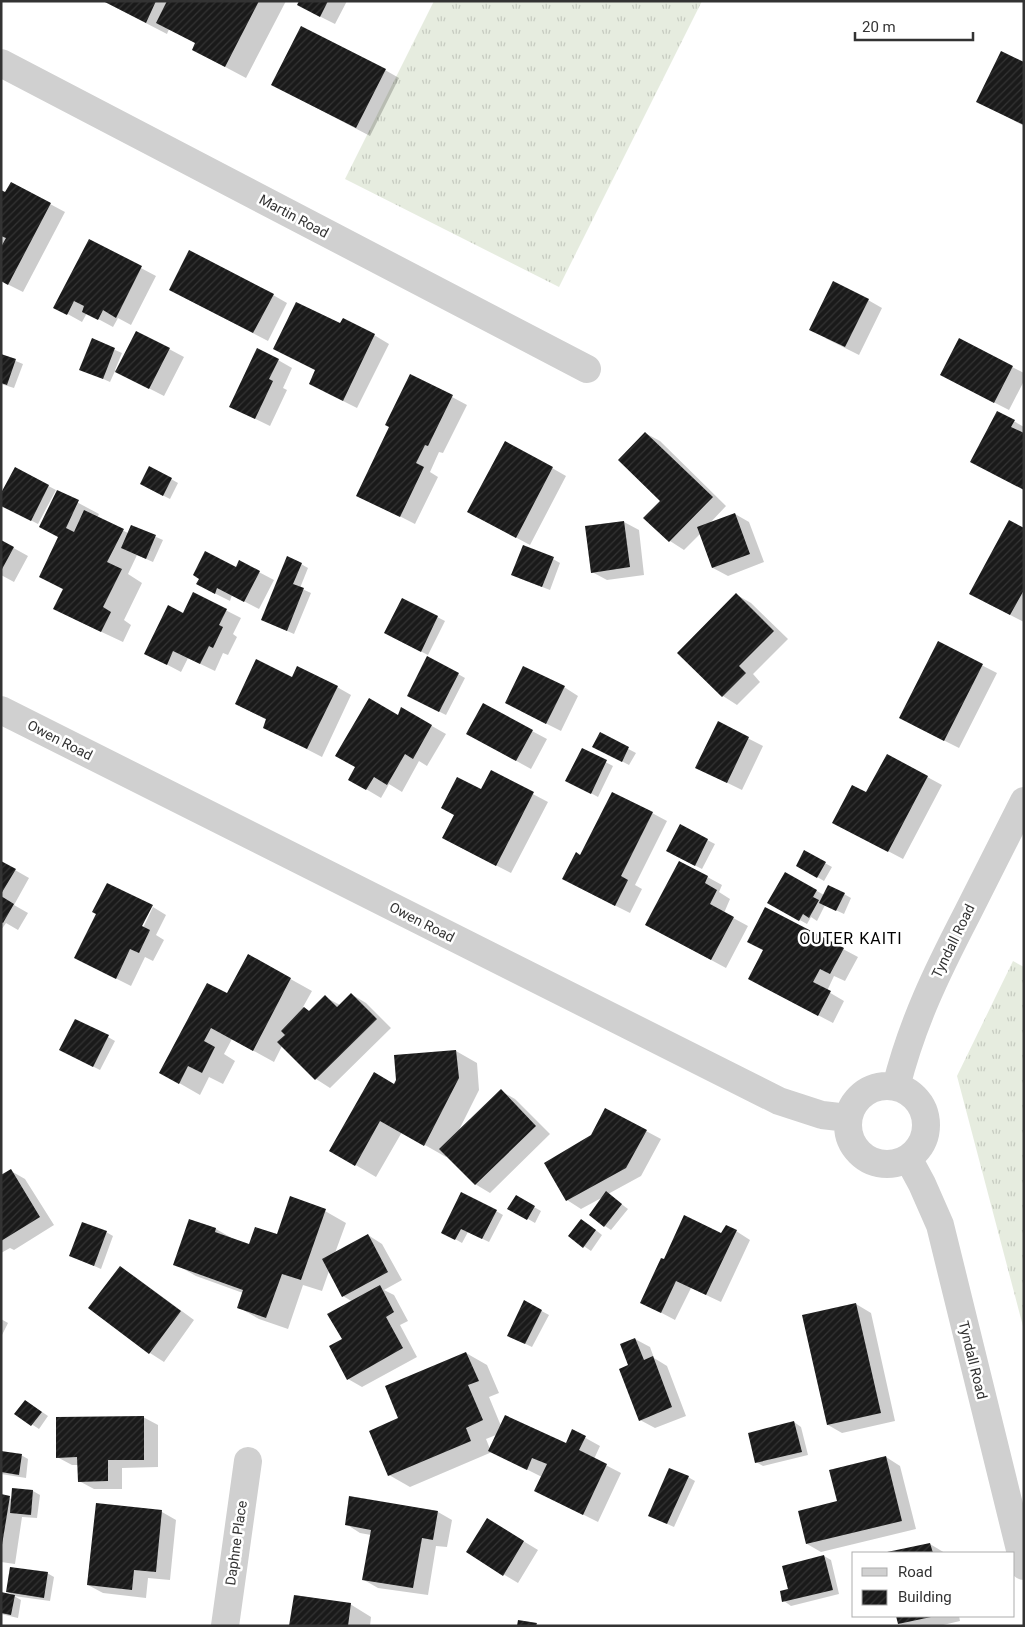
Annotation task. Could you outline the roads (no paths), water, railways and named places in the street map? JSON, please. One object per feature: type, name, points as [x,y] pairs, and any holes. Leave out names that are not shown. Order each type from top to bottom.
[{"type":"street","name":"Martin Road","points":[[1,62],[587,369]]},
{"type":"street","name":"Owen Road","points":[[1,710],[779,1101],[822,1115],[848,1118]]},
{"type":"street","name":"Tyndall Road","points":[[896,1087],[915,1023],[936,976],[1024,801]]},
{"type":"street","points":[[883,1086],[896,1087],[908,1092],[918,1101],[925,1118],[924,1138],[918,1149],[908,1158],[897,1163],[884,1164],[871,1161],[860,1154],[853,1144],[848,1132],[848,1118],[860,1097],[871,1090],[883,1086]]},
{"type":"street","name":"Tyndall Road","points":[[908,1158],[940,1225],[1024,1566]]},
{"type":"street","name":"Daphne Place","points":[[225,1626],[248,1461]]},
{"type":"district","name":"OUTER KAITI","points":[[851,938]]}]
